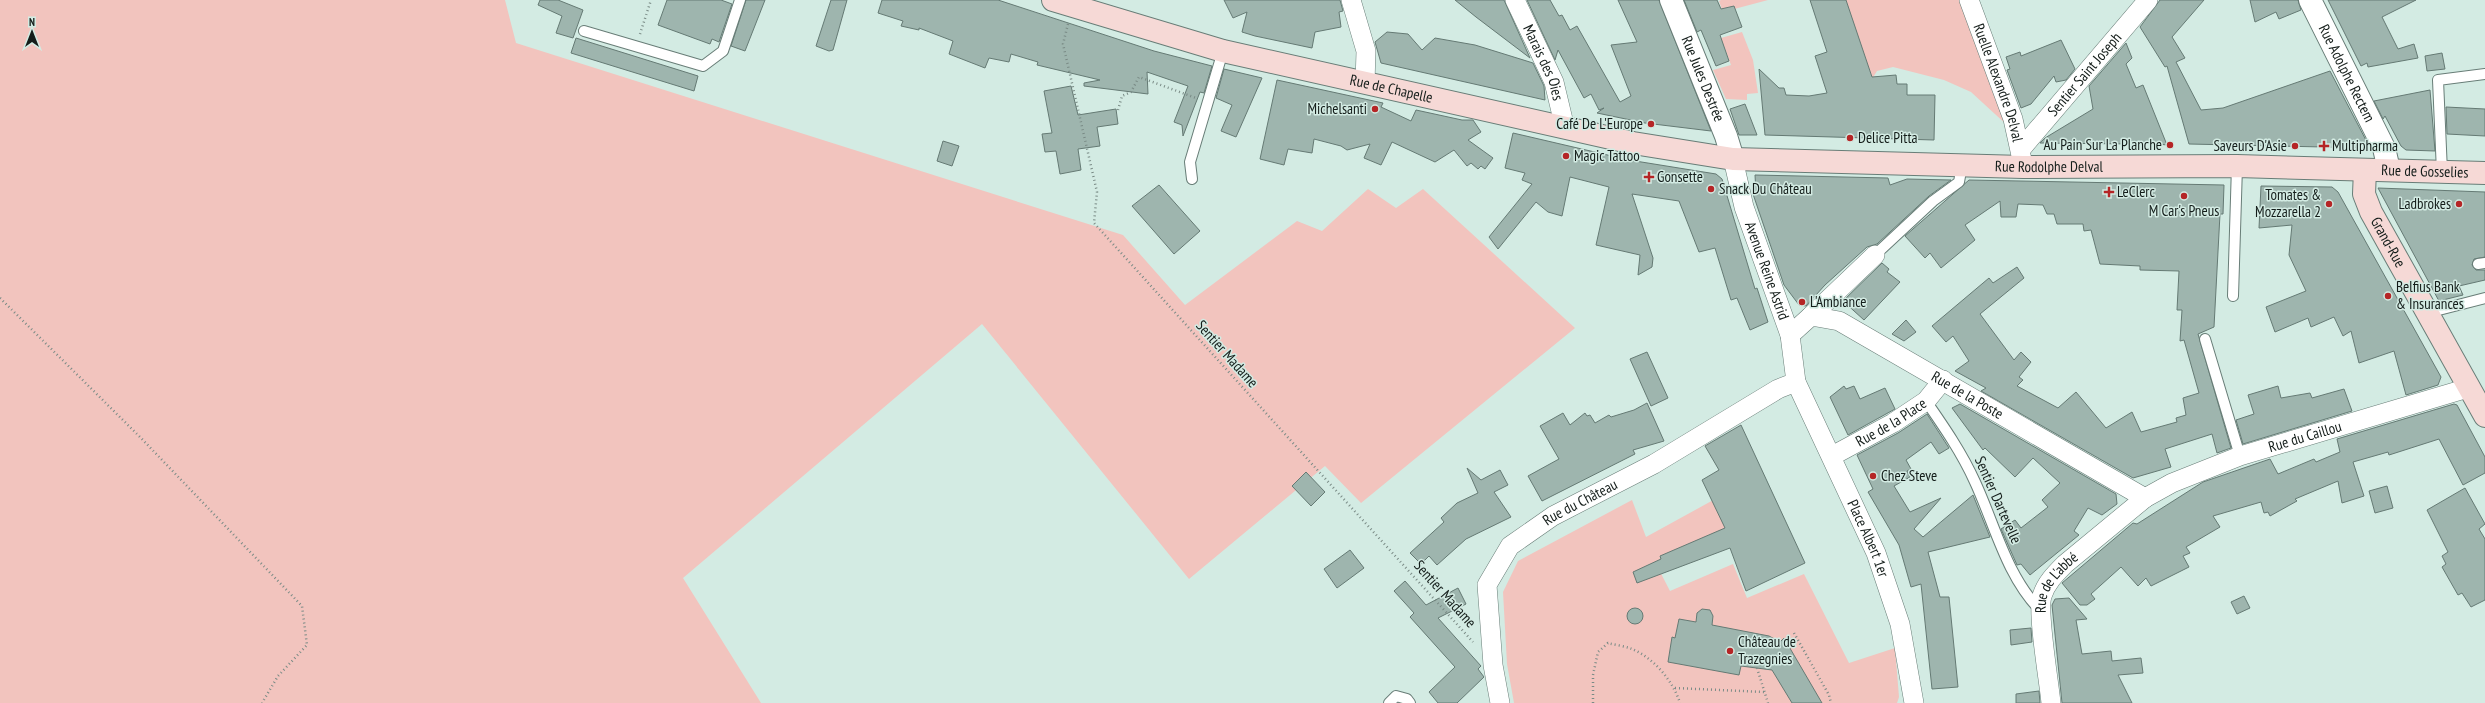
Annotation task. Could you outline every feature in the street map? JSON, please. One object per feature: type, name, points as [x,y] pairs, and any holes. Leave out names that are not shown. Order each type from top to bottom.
[{"type":"main road","name":"Rue de Chapelle","points":[[1062,3],[1223,51],[1633,143],[1733,159]]},
{"type":"main road","name":"Rue Rodolphe Delval","points":[[1733,159],[1962,165],[2022,158],[2365,170]]},
{"type":"main road","name":"Rue de Gosselies","points":[[2365,170],[2485,173]]},
{"type":"main road","name":"Grand-Rue","points":[[2365,170],[2364,194],[2371,212],[2485,416]]},
{"type":"street","points":[[1351,0],[1366,51],[1365,83]]},
{"type":"street","name":"Marais des Oies","points":[[1515,0],[1554,82],[1565,128]]},
{"type":"street","name":"Rue Jules Destrée","points":[[1671,0],[1726,136],[1733,159]]},
{"type":"street","name":"Ruelle Alexandre Delval","points":[[1970,0],[2013,118],[2022,158]]},
{"type":"street","name":"Sentier Saint Joseph","points":[[2022,158],[2148,0]]},
{"type":"street","name":"Rue Adolphe Rectem","points":[[2310,0],[2384,148],[2389,170]]},
{"type":"street","name":"Avenue Reine Astrid","points":[[1733,159],[1744,207],[1790,335],[1796,382]]},
{"type":"street","points":[[1790,335],[1875,255]]},
{"type":"street","name":"Rue de la Poste","points":[[1811,316],[1839,321],[2145,498]]},
{"type":"street","name":"Rue de la Place","points":[[1832,456],[1893,423],[1926,401],[1943,380]]},
{"type":"street","name":"Rue du Château","points":[[1500,703],[1493,665],[1487,585],[1510,546],[1553,516],[1654,464],[1778,388],[1796,382]]},
{"type":"street","name":"Place Albert 1er","points":[[1796,382],[1832,456],[1876,553],[1898,617],[1914,703]]},
{"type":"street","name":"Rue du Caillou","points":[[2145,498],[2172,483],[2240,456],[2468,388]]},
{"type":"street","name":"Rue de L'abbé","points":[[2051,703],[2041,610],[2044,593],[2054,575],[2145,498]]},
{"type":"lane","points":[[584,31],[703,66],[723,51],[740,0]]},
{"type":"lane","points":[[1192,179],[1190,162],[1223,51]]},
{"type":"lane","points":[[2442,172],[2438,80],[2485,74]]},
{"type":"lane","points":[[1875,255],[1933,201],[1959,182],[1962,165]]},
{"type":"lane","points":[[2233,296],[2237,166]]},
{"type":"lane","points":[[2427,313],[2485,298]]},
{"type":"lane","points":[[2205,339],[2240,456]]},
{"type":"lane","name":"Sentier Dartevelle","points":[[1926,401],[1960,452],[1972,476],[2012,572],[2026,596],[2041,610]]},
{"type":"lane","points":[[1389,703],[1396,696],[1407,699],[1410,703]]},
{"type":"path","points":[[635,46],[651,0]]},
{"type":"path","name":"Sentier Madame","points":[[1062,3],[1063,44],[1098,192],[1094,223],[1493,665]]},
{"type":"path","points":[[1118,110],[1122,96],[1131,92],[1139,78],[1207,102]]},
{"type":"path","points":[[0,298],[140,437],[302,606],[307,645],[278,676],[262,703]]},
{"type":"path","points":[[1794,633],[1829,695],[1831,703]]},
{"type":"path","points":[[1593,703],[1593,675],[1598,652],[1608,643],[1632,649],[1655,666],[1675,688],[1680,703]]},
{"type":"path","points":[[1757,668],[1768,703]]},
{"type":"path","points":[[1675,688],[1764,692]]},
{"type":"shaded area","points":[[0,0],[505,0],[516,43],[1123,235],[1185,305],[1297,221],[1322,231],[1368,189],[1396,208],[1423,189],[1575,328],[1361,503],[1325,466],[1189,579],[982,324],[683,578],[761,703],[0,703]]},
{"type":"shaded area","points":[[1768,0],[1723,12],[1719,1]]},
{"type":"shaded area","points":[[1845,0],[1962,0],[2008,126],[1971,92],[1944,80],[1893,67],[1877,71],[1872,79]]},
{"type":"shaded area","points":[[1742,32],[1753,60],[1758,93],[1747,94],[1747,100],[1726,99],[1713,70],[1731,65],[1721,38]]},
{"type":"shaded area","points":[[1717,498],[1730,529],[1655,562],[1670,591],[1733,564],[1747,598],[1804,574],[1849,663],[1895,648],[1899,697],[1897,703],[1514,703],[1507,664],[1503,592],[1518,561],[1632,500],[1646,537]]},
{"type":"building","points":[[540,0],[558,0],[583,10],[573,38],[556,33],[562,16],[538,5]]},
{"type":"building","points":[[667,0],[721,0],[732,4],[719,42],[712,39],[710,44],[658,25]]},
{"type":"building","points":[[746,0],[765,0],[745,51],[731,46]]},
{"type":"building","points":[[831,0],[847,0],[833,50],[829,51],[816,46]]},
{"type":"building","points":[[882,0],[998,0],[1154,51],[1212,66],[1204,93],[1200,92],[1183,136],[1182,125],[1174,122],[1188,86],[1147,72],[1148,94],[1084,86],[1084,83],[1100,80],[1037,65],[1038,62],[1011,54],[1009,62],[989,58],[985,68],[949,54],[953,41],[919,28],[919,30],[901,26],[903,21],[878,13]]},
{"type":"building","points":[[1224,0],[1340,0],[1343,11],[1339,12],[1341,27],[1315,32],[1312,48],[1255,36],[1242,32],[1247,12],[1233,18]]},
{"type":"building","points":[[1455,0],[1504,0],[1530,58],[1476,17]]},
{"type":"building","points":[[1527,0],[1550,0],[1559,16],[1562,15],[1570,30],[1577,26],[1620,102],[1631,96],[1611,45],[1637,42],[1618,0],[1659,0],[1711,131],[1645,123],[1597,113],[1604,108],[1599,110],[1591,94],[1584,98],[1558,50],[1555,60]]},
{"type":"building","points":[[1684,0],[1717,0],[1721,9],[1734,6],[1742,27],[1720,35],[1729,61],[1716,66],[1701,30],[1697,32]]},
{"type":"building","points":[[1810,0],[1846,0],[1872,77],[1896,75],[1897,84],[1907,84],[1907,95],[1935,95],[1934,140],[1765,135],[1759,69],[1779,88],[1784,88],[1786,95],[1809,96],[1827,93],[1815,56],[1827,52]]},
{"type":"building","points":[[2160,0],[2204,0],[2172,37],[2185,58],[2176,62],[2201,110],[2223,108],[2330,71],[2369,146],[2368,148],[2189,144],[2167,66],[2165,67],[2140,27]]},
{"type":"building","points":[[2250,0],[2298,0],[2301,10],[2279,19],[2276,12],[2255,22]]},
{"type":"building","points":[[2328,0],[2416,0],[2382,17],[2398,49],[2414,44],[2418,58],[2368,67],[2367,63],[2361,66]]},
{"type":"building","points":[[1387,32],[1408,34],[1422,50],[1435,38],[1475,45],[1533,63],[1544,86],[1545,100],[1381,63],[1375,42]]},
{"type":"building","points":[[576,38],[698,76],[694,91],[571,53]]},
{"type":"building","points":[[2061,40],[2075,69],[2066,80],[2056,82],[2054,76],[2031,104],[2021,108],[2007,70],[2010,69],[2006,57],[2020,52],[2021,56]]},
{"type":"building","points":[[2126,43],[2132,58],[2126,64],[2136,88],[2143,85],[2167,145],[2133,141],[2133,144],[2040,143],[2045,138],[2093,109],[2089,86]]},
{"type":"building","points":[[2442,53],[2445,69],[2427,71],[2425,56]]},
{"type":"building","points":[[1224,69],[1262,78],[1236,137],[1221,131],[1232,105],[1216,98]]},
{"type":"building","points":[[1277,80],[1383,103],[1381,107],[1411,121],[1416,110],[1462,120],[1473,120],[1481,132],[1468,140],[1493,158],[1485,169],[1481,166],[1478,169],[1471,163],[1467,166],[1454,150],[1435,162],[1392,142],[1381,165],[1364,158],[1370,144],[1347,150],[1341,146],[1314,139],[1312,153],[1288,149],[1284,165],[1260,159]]},
{"type":"building","points":[[1071,86],[1078,115],[1116,109],[1118,124],[1097,127],[1100,146],[1078,149],[1081,170],[1060,174],[1056,151],[1045,152],[1042,134],[1052,133],[1044,91]]},
{"type":"building","points":[[2430,90],[2435,151],[2406,150],[2401,146],[2385,116],[2383,119],[2374,101]]},
{"type":"building","points":[[1745,104],[1757,135],[1739,135],[1730,109]]},
{"type":"building","points":[[2446,107],[2485,109],[2485,136],[2447,134]]},
{"type":"building","points":[[1513,133],[1629,160],[1716,174],[1722,179],[1755,289],[1757,288],[1768,322],[1750,330],[1737,298],[1731,300],[1715,248],[1699,252],[1679,201],[1632,194],[1653,258],[1652,267],[1638,275],[1640,255],[1596,245],[1609,187],[1570,177],[1562,216],[1548,212],[1536,202],[1498,249],[1489,237],[1532,184],[1522,180],[1525,173],[1505,168]]},
{"type":"building","points":[[943,141],[959,146],[952,166],[937,161]]},
{"type":"building","points":[[1755,175],[1888,178],[1890,185],[1907,179],[1951,180],[1929,196],[1877,244],[1867,247],[1825,285],[1806,306],[1799,305],[1784,285],[1753,194],[1756,193]]},
{"type":"building","points":[[1969,180],[2224,185],[2223,214],[2220,214],[2214,327],[2198,334],[2231,448],[2217,453],[2212,434],[2165,449],[2171,467],[2133,478],[1981,391],[1986,388],[1955,371],[1969,361],[1953,336],[1946,342],[1932,326],[1989,278],[1993,283],[2017,267],[2024,278],[1980,314],[2014,360],[2021,352],[2031,362],[2019,377],[2023,380],[2017,386],[2058,408],[2076,392],[2106,428],[2132,412],[2141,432],[2177,422],[2176,418],[2186,415],[2183,398],[2199,393],[2184,340],[2180,341],[2182,310],[2177,310],[2179,271],[2140,270],[2140,266],[2100,264],[2091,230],[2084,231],[2083,224],[2057,224],[2054,214],[2047,214],[2043,205],[2018,204],[2016,217],[2001,217],[2000,201],[1965,225],[1975,240],[1941,268],[1930,253],[1925,258],[1905,236]]},
{"type":"building","points":[[1159,185],[1200,231],[1174,254],[1132,206]]},
{"type":"building","points":[[2261,186],[2332,187],[2338,192],[2441,377],[2438,385],[2406,395],[2394,351],[2359,363],[2351,331],[2343,336],[2334,317],[2311,327],[2308,318],[2275,332],[2266,307],[2306,291],[2289,255],[2292,225],[2259,228]]},
{"type":"building","points":[[2378,188],[2485,192],[2485,257],[2474,259],[2472,265],[2476,270],[2485,270],[2485,280],[2459,286],[2463,295],[2439,301]]},
{"type":"building","points":[[1882,263],[1889,269],[1887,272],[1900,282],[1864,320],[1843,301]]},
{"type":"building","points":[[1906,320],[1916,332],[1904,341],[1892,334]]},
{"type":"building","points":[[1647,352],[1668,398],[1651,406],[1630,359]]},
{"type":"building","points":[[1844,386],[1846,389],[1854,386],[1860,399],[1885,388],[1895,409],[1848,435],[1830,397]]},
{"type":"building","points":[[2278,386],[2281,398],[2310,393],[2312,398],[2344,389],[2352,411],[2243,444],[2236,420],[2254,414],[2248,395]]},
{"type":"building","points":[[1647,403],[1664,441],[1633,450],[1635,454],[1542,501],[1528,476],[1559,459],[1540,426],[1563,413],[1570,425],[1585,413],[1587,416],[1590,415],[1595,423],[1609,415],[1611,417],[1634,410]]},
{"type":"building","points":[[1960,404],[2116,494],[2117,504],[2102,515],[2088,508],[2074,531],[2079,535],[2030,575],[2021,564],[2017,565],[2001,529],[2015,520],[2021,528],[2048,507],[2042,500],[2060,483],[2033,458],[2015,477],[1985,448],[1983,450],[1952,408]]},
{"type":"building","points":[[2454,404],[2457,405],[2485,457],[2485,473],[2463,485],[2439,439],[2389,455],[2388,452],[2353,462],[2364,496],[2342,503],[2338,481],[2295,499],[2297,501],[2270,516],[2268,512],[2264,513],[2261,502],[2213,516],[2220,527],[2186,547],[2190,553],[2183,556],[2189,567],[2151,586],[2146,578],[2138,586],[2121,567],[2091,594],[2095,599],[2087,605],[2080,605],[2062,583],[2133,523],[2137,524],[2203,482],[2270,459],[2278,474],[2314,459],[2316,462],[2340,452],[2337,439]]},
{"type":"building","points":[[1927,414],[1949,448],[1939,454],[1931,442],[1906,460],[1911,469],[1907,471],[1910,477],[1894,486],[1910,512],[1941,498],[1914,529],[1923,537],[1973,495],[1990,537],[1928,552],[1940,597],[1949,597],[1958,687],[1932,689],[1921,584],[1911,587],[1899,545],[1868,492],[1873,489],[1857,455],[1898,433]]},
{"type":"building","points":[[1741,425],[1805,563],[1746,591],[1730,548],[1637,583],[1633,572],[1661,559],[1660,556],[1725,528],[1702,480],[1719,470],[1705,446]]},
{"type":"building","points":[[1467,468],[1481,480],[1500,470],[1508,485],[1494,492],[1511,517],[1466,539],[1437,565],[1429,556],[1421,564],[1410,553],[1444,522],[1441,518],[1457,503],[1478,493]]},
{"type":"building","points":[[1306,472],[1325,492],[1311,506],[1292,486]]},
{"type":"building","points":[[2387,486],[2393,508],[2375,513],[2369,491]]},
{"type":"building","points":[[2465,488],[2485,524],[2479,529],[2485,539],[2485,600],[2471,607],[2462,593],[2458,595],[2442,567],[2446,564],[2442,556],[2448,552],[2427,510]]},
{"type":"building","points":[[1350,550],[1364,568],[1337,588],[1324,569]]},
{"type":"building","points":[[1405,581],[1426,605],[1458,588],[1466,604],[1438,618],[1481,666],[1478,669],[1484,677],[1457,703],[1438,703],[1429,692],[1455,667],[1410,617],[1414,613],[1394,591]]},
{"type":"building","points":[[2244,596],[2250,608],[2237,614],[2231,602]]},
{"type":"building","points":[[2069,598],[2087,619],[2076,620],[2082,654],[2111,651],[2112,661],[2141,658],[2143,673],[2118,675],[2132,703],[2062,703],[2052,605],[2055,599]]},
{"type":"building","points":[[1635,608],[1642,613],[1643,616],[1638,623],[1635,624],[1628,619],[1627,616],[1632,609]]},
{"type":"building","name":"Château de Trazegnies","points":[[1702,609],[1710,610],[1713,616],[1712,625],[1769,636],[1780,642],[1784,638],[1822,703],[1792,703],[1772,670],[1741,666],[1739,675],[1668,662],[1672,637],[1675,638],[1679,619],[1696,622],[1697,613]]},
{"type":"building","points":[[2031,628],[2032,642],[2011,645],[2010,630]]},
{"type":"building","points":[[2039,691],[2040,703],[2016,703],[2016,694]]},
{"type":"place","name":"Michelsanti","points":[[1375,109]]},
{"type":"place","name":"Café De L'Europe","points":[[1651,124]]},
{"type":"place","name":"Delice Pitta","points":[[1850,138]]},
{"type":"place","name":"Au Pain Sur La Planche","points":[[2170,145]]},
{"type":"place","name":"Saveurs D'Asie","points":[[2295,146]]},
{"type":"place","name":"Multipharma","points":[[2324,146]]},
{"type":"place","name":"Magic Tattoo","points":[[1566,156]]},
{"type":"place","name":"Gonsette","points":[[1649,177]]},
{"type":"place","name":"Snack Du Château","points":[[1711,189]]},
{"type":"place","name":"LeClerc","points":[[2109,192]]},
{"type":"place","name":"M Car's Pneus","points":[[2184,196]]},
{"type":"place","name":"Tomates & Mozzarella 2","points":[[2329,204]]},
{"type":"place","name":"Ladbrokes","points":[[2459,204]]},
{"type":"place","name":"Belfius Bank & Insurances","points":[[2388,296]]},
{"type":"place","name":"L'Ambiance","points":[[1802,302]]},
{"type":"place","name":"Chez Steve","points":[[1873,476]]},
{"type":"place","name":"Château de Trazegnies","points":[[1730,651]]}]
